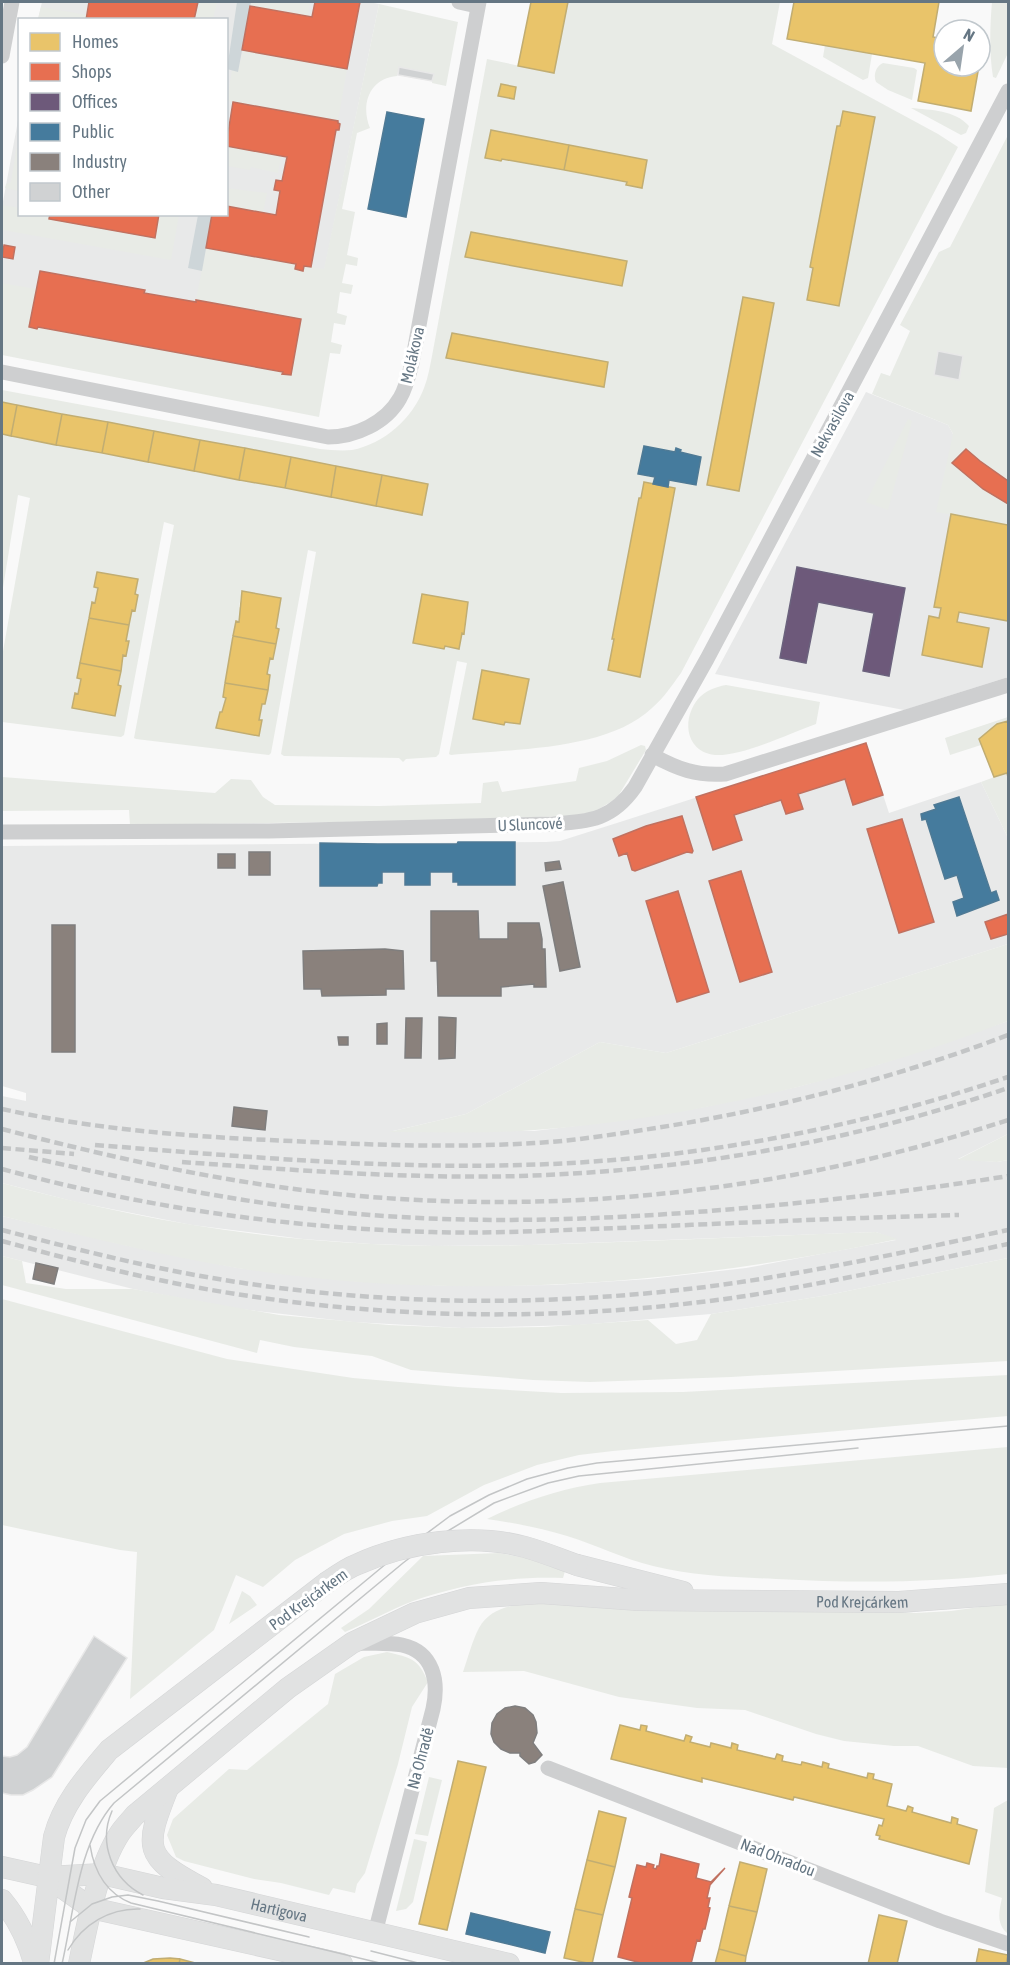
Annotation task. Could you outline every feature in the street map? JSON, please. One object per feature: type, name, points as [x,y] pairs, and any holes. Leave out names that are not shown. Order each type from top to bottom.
[{"type":"main road","name":"Pod Krejcárkem","points":[[36,1964],[47,1877],[57,1826],[84,1779],[109,1750],[326,1582],[357,1564],[395,1551],[477,1539],[524,1547],[578,1565],[716,1599]]},
{"type":"main road","name":"Pod Krejcárkem","points":[[79,1964],[91,1908],[102,1874],[119,1834],[142,1807],[288,1688],[352,1643],[415,1613],[470,1598],[541,1593],[639,1600],[899,1602],[1008,1594]]},
{"type":"main road","points":[[169,1787],[154,1824],[152,1833],[154,1849],[167,1868],[216,1895]]},
{"type":"main road","name":"Hartigova","points":[[2,1867],[47,1877],[102,1874],[163,1888],[216,1895],[509,1964]]},
{"type":"main road","name":"Hartigova","points":[[47,1877],[91,1908],[342,1964]]},
{"type":"main road","points":[[2,1900],[21,1925],[36,1964]]},
{"type":"street","points":[[2,56],[12,2]]},
{"type":"street","name":"Molákova","points":[[2,372],[328,437],[341,437],[355,433],[387,414],[400,399],[412,363],[478,4],[459,2]]},
{"type":"street","name":"Nekvasilova","points":[[652,755],[707,659],[1008,91]]},
{"type":"street","points":[[652,755],[666,763],[703,775],[725,774],[1008,685]]},
{"type":"street","name":"U Sluncové","points":[[2,832],[269,831],[553,824],[591,820],[610,813],[626,800],[652,755]]},
{"type":"street","name":"Na Ohradě","points":[[352,1643],[403,1645],[413,1649],[430,1665],[436,1678],[433,1709],[375,1933]]},
{"type":"street","name":"Nad Ohradou","points":[[548,1768],[940,1921],[1008,1944]]},
{"type":"shaded area","points":[[42,2],[369,2],[379,4],[299,393],[2,335],[2,207],[18,120],[18,216],[228,216],[228,18],[38,18]]},
{"type":"shaded area","points":[[198,2],[217,2],[213,18],[194,18]]},
{"type":"shaded area","points":[[237,2],[251,2],[238,72],[228,69]]},
{"type":"shaded area","points":[[251,2],[310,2],[308,16],[250,6]]},
{"type":"shaded area","points":[[568,2],[780,2],[772,44],[958,147],[681,673],[664,696],[633,722],[610,733],[584,740],[529,749],[451,755],[449,754],[467,663],[457,661],[439,754],[436,757],[406,759],[403,762],[399,758],[284,756],[281,754],[316,552],[308,550],[271,753],[269,755],[136,739],[134,738],[174,525],[164,522],[124,735],[121,737],[2,722],[2,657],[30,498],[18,495],[2,594],[2,434],[422,514],[428,484],[2,402],[2,390],[320,449],[352,450],[386,436],[413,410],[427,380],[487,59],[554,73]],"holes":[[[501,84],[516,87],[514,99],[499,96]],[[843,111],[874,117],[813,268],[810,267],[837,126],[840,126]],[[491,130],[647,160],[642,188],[626,185],[627,182],[502,159],[501,161],[485,158]],[[471,232],[627,261],[622,286],[466,257]],[[743,297],[774,304],[738,491],[708,485]],[[452,333],[608,362],[604,387],[447,358]],[[644,446],[675,452],[676,448],[681,450],[680,452],[701,457],[696,485],[669,480],[668,487],[675,489],[640,676],[609,670],[614,639],[612,639],[639,498],[653,484],[655,477],[639,474]],[[97,572],[138,580],[135,594],[138,595],[135,610],[132,610],[126,641],[129,641],[126,656],[123,655],[115,716],[72,708],[81,679],[77,678],[91,603],[95,603],[98,588],[94,587]],[[242,591],[281,599],[276,628],[279,630],[274,658],[270,658],[267,674],[270,675],[265,704],[262,704],[259,720],[262,720],[259,736],[216,728],[226,698],[223,697],[237,621],[239,622]],[[422,594],[468,603],[465,633],[462,633],[459,648],[445,646],[444,649],[413,643]],[[482,670],[529,679],[520,724],[505,722],[504,725],[473,719]]]},
{"type":"shaded area","points":[[992,2],[1008,2],[1008,53],[996,78],[993,77],[992,68]]},
{"type":"shaded area","points":[[379,4],[458,22],[446,86],[432,83],[433,74],[399,67],[397,76],[388,78],[374,87],[367,102],[367,119],[370,128],[357,133],[342,209],[355,212],[347,255],[358,258],[357,266],[346,264],[342,283],[353,285],[351,294],[340,292],[337,313],[347,316],[345,325],[334,323],[331,342],[342,345],[340,354],[330,353],[319,417],[2,355],[2,283],[36,289],[30,327],[290,375],[301,319],[196,300],[206,248],[324,269]]},
{"type":"shaded area","points":[[41,7],[87,15],[86,18],[38,18]]},
{"type":"shaded area","points":[[825,45],[872,54],[868,78],[863,80],[823,57]]},
{"type":"shaded area","points":[[243,50],[347,69],[338,121],[228,101],[232,70],[238,71]]},
{"type":"shaded area","points":[[883,63],[917,70],[912,100],[876,82],[876,71]]},
{"type":"shaded area","points":[[911,108],[950,114],[969,126],[966,133],[961,135]]},
{"type":"shaded area","points":[[1008,135],[1008,525],[936,512],[953,434],[948,425],[872,394],[881,373],[890,376],[910,331],[900,325],[939,252],[950,247]]},
{"type":"shaded area","points":[[228,146],[281,156],[278,173],[251,167],[250,170],[228,166]]},
{"type":"shaded area","points":[[18,147],[18,191],[5,188],[6,184],[11,182]]},
{"type":"shaded area","points":[[228,188],[267,193],[263,213],[228,206]]},
{"type":"shaded area","points":[[3,205],[18,208],[18,216],[50,216],[50,219],[154,238],[159,216],[179,216],[171,260],[3,230]]},
{"type":"shaded area","points":[[198,216],[212,216],[202,271],[188,268]]},
{"type":"shaded area","points":[[866,392],[948,425],[953,434],[1008,476],[1008,677],[904,710],[715,674]]},
{"type":"shaded area","points":[[908,419],[912,421],[888,510],[866,502]]},
{"type":"shaded area","points":[[726,685],[820,702],[816,724],[766,744],[738,752],[725,755],[705,753],[692,742],[689,734],[689,716],[701,696],[710,690]]},
{"type":"shaded area","points":[[1008,717],[1008,721],[997,724],[979,739],[981,745],[950,755],[945,738]]},
{"type":"shaded area","points":[[866,743],[889,813],[981,782],[1008,838],[1008,944],[666,1053],[600,1042],[466,1114],[393,1131],[534,1131],[704,1107],[797,1087],[880,1064],[1008,1021],[1008,1134],[958,1159],[997,1162],[1008,1160],[1008,1258],[828,1295],[711,1314],[579,1325],[462,1328],[353,1322],[231,1308],[133,1289],[2,1256],[2,1216],[129,1246],[238,1268],[353,1281],[450,1286],[554,1285],[649,1279],[746,1268],[896,1240],[876,1232],[531,1245],[371,1244],[303,1239],[192,1225],[76,1202],[2,1183],[2,1096],[26,1101],[26,1093],[2,1086],[2,846],[560,841]]},
{"type":"shaded area","points":[[641,745],[645,746],[646,750],[617,798],[594,812],[571,816],[130,825],[129,810],[2,811],[2,777],[215,793],[231,779],[251,780],[263,797],[275,805],[379,806],[481,803],[483,783],[498,781],[502,792],[576,781],[579,768],[607,761]]},
{"type":"shaded area","points":[[1008,772],[1008,838],[981,782]]},
{"type":"shaded area","points":[[1008,944],[1008,1021],[894,1060],[775,1092],[654,1116],[517,1131],[389,1132],[466,1114],[600,1042],[666,1053]]},
{"type":"shaded area","points":[[1008,1134],[1008,1160],[997,1162],[957,1160]]},
{"type":"shaded area","points":[[2,1183],[93,1206],[186,1224],[278,1237],[372,1244],[526,1245],[876,1232],[898,1239],[734,1268],[652,1278],[569,1284],[403,1285],[320,1279],[207,1263],[2,1216]]},
{"type":"shaded area","points":[[2,1256],[22,1261],[26,1283],[66,1289],[133,1289],[279,1315],[389,1325],[462,1328],[543,1327],[648,1320],[676,1344],[697,1340],[711,1314],[828,1295],[1008,1258],[1008,1361],[731,1377],[590,1382],[533,1380],[411,1370],[372,1356],[294,1347],[260,1340],[257,1353],[2,1285]]},
{"type":"shaded area","points":[[2,1299],[227,1359],[353,1378],[458,1387],[561,1393],[683,1392],[1008,1375],[1008,1416],[613,1451],[579,1455],[537,1465],[484,1485],[427,1516],[392,1521],[344,1534],[295,1560],[263,1587],[236,1575],[214,1630],[130,1699],[137,1552],[2,1525]]},
{"type":"shaded area","points":[[1008,1447],[1008,1574],[921,1581],[863,1582],[699,1574],[642,1563],[547,1531],[487,1519],[542,1496],[600,1483]]},
{"type":"shaded area","points":[[499,1553],[543,1561],[565,1571],[563,1578],[524,1578],[486,1582],[449,1590],[413,1601],[345,1632],[341,1628],[369,1609],[423,1556]]},
{"type":"shaded area","points":[[242,1591],[250,1596],[257,1605],[229,1624]]},
{"type":"shaded area","points":[[564,1603],[773,1604],[916,1613],[1008,1603],[1008,1768],[973,1766],[918,1746],[844,1741],[745,1710],[697,1708],[619,1697],[524,1671],[463,1672],[479,1628],[495,1612],[517,1605]]},
{"type":"shaded area","points":[[387,1652],[413,1660],[421,1668],[428,1682],[412,1707],[398,1764],[365,1873],[357,1884],[355,1893],[333,1888],[329,1895],[254,1879],[176,1857],[167,1835],[173,1819],[229,1769],[247,1770],[328,1704],[335,1674],[364,1657]]},
{"type":"shaded area","points":[[429,1777],[442,1780],[428,1836],[415,1834]]},
{"type":"shaded area","points":[[1008,1800],[1008,1934],[1000,1922],[1002,1898],[985,1892],[994,1808]]},
{"type":"shaded area","points":[[414,1839],[427,1842],[413,1902],[406,1909],[396,1911]]},
{"type":"building: Homes","points":[[531,2],[568,2],[554,73],[518,66]]},
{"type":"building: Homes","points":[[794,2],[939,2],[936,18],[932,18],[932,78],[977,78],[971,111],[918,101],[925,63],[787,39]]},
{"type":"building: Homes","points":[[501,84],[516,87],[514,99],[498,96]]},
{"type":"building: Homes","points":[[843,111],[875,117],[839,306],[807,300],[813,268],[810,267],[837,126],[840,126]]},
{"type":"building: Homes","points":[[491,130],[569,145],[564,170],[485,158]]},
{"type":"building: Homes","points":[[569,145],[647,160],[642,188],[626,185],[627,182],[564,170]]},
{"type":"building: Homes","points":[[471,232],[627,261],[622,286],[465,257]]},
{"type":"building: Homes","points":[[743,297],[774,303],[739,491],[707,485]]},
{"type":"building: Homes","points":[[452,333],[608,362],[604,387],[446,358]]},
{"type":"building: Homes","points":[[2,402],[17,405],[11,436],[2,434]]},
{"type":"building: Homes","points":[[17,405],[62,414],[56,445],[11,436]]},
{"type":"building: Homes","points":[[62,414],[108,422],[102,453],[56,445]]},
{"type":"building: Homes","points":[[108,422],[154,431],[148,462],[102,453]]},
{"type":"building: Homes","points":[[154,431],[200,440],[194,471],[148,462]]},
{"type":"building: Homes","points":[[200,440],[245,448],[239,480],[194,471]]},
{"type":"building: Homes","points":[[245,448],[291,457],[285,488],[239,480]]},
{"type":"building: Homes","points":[[291,457],[336,466],[331,497],[285,488]]},
{"type":"building: Homes","points":[[336,466],[382,475],[376,506],[331,497]]},
{"type":"building: Homes","points":[[382,475],[428,484],[422,515],[376,506]]},
{"type":"building: Homes","points":[[644,482],[675,488],[640,677],[608,670],[639,498],[641,498]]},
{"type":"building: Homes","points":[[951,514],[1008,525],[1008,621],[959,612],[957,622],[989,628],[982,667],[922,655],[929,616],[939,618],[941,608],[934,607]]},
{"type":"building: Homes","points":[[97,572],[138,579],[135,611],[132,610],[129,625],[89,618],[98,588],[94,587]]},
{"type":"building: Homes","points":[[242,591],[281,598],[276,644],[233,636],[236,621],[239,622]]},
{"type":"building: Homes","points":[[422,594],[468,602],[464,634],[462,633],[459,649],[445,646],[444,649],[413,643]]},
{"type":"building: Homes","points":[[89,618],[129,625],[126,641],[129,641],[126,656],[123,655],[121,671],[80,663]]},
{"type":"building: Homes","points":[[233,636],[276,644],[267,674],[270,675],[268,690],[225,683]]},
{"type":"building: Homes","points":[[80,663],[121,671],[118,685],[121,686],[115,716],[72,708],[81,679],[77,678]]},
{"type":"building: Homes","points":[[482,670],[529,679],[520,724],[505,722],[504,725],[473,719]]},
{"type":"building: Homes","points":[[225,683],[268,690],[265,704],[262,704],[259,736],[216,728],[226,698],[223,697]]},
{"type":"building: Homes","points":[[1008,721],[1008,777],[1007,773],[994,777],[979,739],[997,724]]},
{"type":"building: Homes","points":[[620,1725],[640,1730],[641,1725],[647,1726],[646,1731],[684,1741],[686,1735],[692,1737],[690,1742],[710,1747],[711,1743],[731,1748],[732,1743],[738,1745],[737,1750],[775,1759],[777,1754],[783,1756],[782,1761],[801,1765],[802,1762],[822,1767],[823,1762],[829,1764],[828,1768],[867,1778],[868,1773],[874,1774],[873,1779],[892,1784],[887,1806],[906,1811],[908,1806],[913,1808],[912,1812],[951,1823],[952,1817],[958,1819],[957,1824],[977,1830],[969,1864],[879,1839],[880,1836],[876,1835],[884,1819],[702,1778],[702,1782],[611,1759]]},
{"type":"building: Homes","points":[[458,1761],[486,1767],[447,1930],[419,1924]]},
{"type":"building: Homes","points":[[599,1811],[626,1818],[615,1867],[587,1860]]},
{"type":"building: Homes","points":[[587,1860],[615,1867],[603,1915],[575,1909]]},
{"type":"building: Homes","points":[[740,1862],[767,1869],[757,1912],[729,1906]]},
{"type":"building: Homes","points":[[729,1906],[757,1912],[746,1956],[719,1949]]},
{"type":"building: Homes","points":[[575,1909],[603,1915],[592,1964],[564,1958]]},
{"type":"building: Homes","points":[[879,1915],[907,1921],[897,1964],[868,1964]]},
{"type":"building: Homes","points":[[719,1949],[746,1956],[745,1964],[715,1964]]},
{"type":"building: Homes","points":[[979,1949],[1008,1955],[1006,1964],[976,1964]]},
{"type":"building: Homes","points":[[153,1959],[180,1959],[179,1964],[141,1964]]},
{"type":"building: Homes","points":[[180,1959],[199,1964],[179,1964]]},
{"type":"building: Shops","points":[[89,2],[198,2],[194,18],[86,18]]},
{"type":"building: Shops","points":[[315,2],[360,2],[347,69],[242,50],[250,6],[312,17]]},
{"type":"building: Shops","points":[[233,102],[338,121],[340,124],[339,130],[336,130],[311,267],[304,266],[303,271],[295,269],[296,264],[206,248],[212,216],[228,216],[228,206],[276,215],[280,191],[274,190],[276,180],[282,181],[287,157],[228,146]]},
{"type":"building: Shops","points":[[50,216],[159,216],[155,238],[49,219]]},
{"type":"building: Shops","points":[[4,245],[15,247],[13,259],[2,257]]},
{"type":"building: Shops","points":[[40,271],[145,290],[144,293],[301,319],[291,375],[29,327]]},
{"type":"building: Shops","points":[[966,449],[1008,481],[1008,504],[983,489],[952,463]]},
{"type":"building: Shops","points":[[866,743],[883,795],[853,805],[845,779],[798,794],[803,809],[786,814],[781,800],[734,815],[742,840],[713,850],[696,797]]},
{"type":"building: Shops","points":[[682,816],[692,853],[687,852],[635,871],[632,870],[627,853],[619,856],[613,839],[646,826]]},
{"type":"building: Shops","points":[[902,819],[934,922],[899,933],[867,829]]},
{"type":"building: Shops","points":[[741,871],[772,972],[740,982],[709,881]]},
{"type":"building: Shops","points":[[678,891],[709,992],[677,1002],[646,901]]},
{"type":"building: Shops","points":[[1008,914],[1008,934],[991,939],[985,922]]},
{"type":"building: Shops","points":[[661,1854],[699,1864],[696,1878],[711,1882],[725,1868],[710,1885],[707,1898],[710,1898],[708,1907],[710,1908],[705,1929],[703,1929],[700,1941],[697,1940],[691,1964],[645,1964],[618,1957],[637,1865],[646,1867],[647,1863],[654,1865],[653,1868],[656,1869],[659,1866]]},
{"type":"building: Offices","points":[[797,567],[905,588],[889,676],[863,671],[874,613],[818,602],[806,663],[780,658]]},
{"type":"building: Public","points":[[387,112],[424,119],[406,217],[368,209]]},
{"type":"building: Public","points":[[644,446],[675,452],[676,448],[681,450],[680,452],[701,457],[696,485],[669,480],[668,487],[653,484],[655,477],[638,474]]},
{"type":"building: Public","points":[[959,797],[991,893],[996,891],[999,900],[957,916],[953,902],[964,898],[957,875],[945,879],[926,819],[922,820],[921,814],[936,809],[934,805]]},
{"type":"building: Public","points":[[458,842],[515,842],[515,885],[458,885],[458,882],[453,882],[453,872],[430,872],[430,885],[405,885],[405,872],[382,872],[382,883],[378,883],[377,886],[320,886],[320,843],[457,844]]},
{"type":"building: Public","points":[[471,1913],[550,1932],[545,1953],[466,1934]]},
{"type":"building: Industry","points":[[249,852],[270,852],[270,875],[249,875]]},
{"type":"building: Industry","points":[[218,854],[235,854],[235,868],[218,868]]},
{"type":"building: Industry","points":[[559,861],[561,869],[546,871],[545,863]]},
{"type":"building: Industry","points":[[563,882],[580,967],[560,971],[543,886]]},
{"type":"building: Industry","points":[[431,911],[478,911],[479,939],[508,939],[508,923],[539,923],[542,949],[545,949],[546,987],[534,987],[534,984],[501,987],[501,996],[438,996],[437,961],[431,961]]},
{"type":"building: Industry","points":[[52,925],[75,925],[75,1052],[52,1052]]},
{"type":"building: Industry","points":[[385,949],[403,951],[404,989],[386,989],[386,995],[322,996],[321,989],[304,989],[303,951]]},
{"type":"building: Industry","points":[[439,1017],[456,1018],[455,1058],[439,1059]]},
{"type":"building: Industry","points":[[406,1018],[422,1018],[421,1058],[405,1058]]},
{"type":"building: Industry","points":[[387,1023],[387,1044],[377,1044],[377,1024]]},
{"type":"building: Industry","points":[[338,1037],[348,1037],[348,1045],[339,1045]]},
{"type":"building: Industry","points":[[234,1107],[267,1111],[265,1130],[232,1126]]},
{"type":"building: Industry","points":[[36,1263],[58,1268],[54,1284],[33,1279]]},
{"type":"building: Industry","points":[[515,1706],[525,1708],[533,1715],[536,1722],[537,1733],[533,1743],[542,1755],[529,1764],[520,1756],[520,1753],[510,1753],[501,1749],[494,1742],[491,1734],[492,1723],[497,1714],[505,1708]]},
{"type":"building: Other","points":[[399,67],[434,74],[432,81],[398,75]]},
{"type":"building: Other","points":[[938,351],[963,356],[959,380],[934,375]]},
{"type":"building: Other","points":[[94,1636],[127,1658],[52,1777],[23,1795],[2,1793],[2,1756],[17,1755],[27,1747]]},
{"type":"tram line","points":[[54,1964],[75,1848],[86,1820],[100,1801],[387,1563],[450,1516],[489,1495],[527,1479],[597,1463],[1008,1426]]},
{"type":"tram line","points":[[62,1964],[85,1858],[92,1838],[114,1803],[433,1540],[494,1503],[548,1483],[579,1476],[858,1448]]},
{"type":"tram line","points":[[112,1811],[107,1835],[107,1847],[111,1859],[123,1880],[143,1895]]},
{"type":"tram line","points":[[90,1845],[95,1864],[103,1880],[122,1899],[131,1903],[384,1964]]},
{"type":"tram line","points":[[70,1922],[92,1904],[112,1897],[128,1895],[309,1937]]},
{"type":"tram line","points":[[68,1950],[81,1932],[98,1919],[118,1911],[140,1909]]},
{"type":"tram line","points":[[371,1951],[422,1964]]},
{"type":"railway","points":[[2,1109],[110,1127],[219,1137],[413,1145],[504,1145],[549,1142],[656,1128],[790,1102],[922,1065],[1008,1035]]},
{"type":"railway","points":[[95,1145],[255,1157],[415,1165],[468,1166],[583,1162],[707,1149],[829,1127],[889,1113],[1008,1077]]},
{"type":"railway","points":[[182,1162],[351,1173],[478,1177],[645,1168],[768,1150],[829,1138],[889,1124],[1008,1088]]},
{"type":"railway","points":[[2,1129],[159,1166],[279,1187],[406,1199],[494,1202],[581,1200],[668,1193],[754,1182],[839,1166],[924,1145],[1008,1120]]},
{"type":"railway","points":[[2,1148],[74,1154]]},
{"type":"railway","points":[[29,1157],[148,1183],[307,1209],[452,1219],[557,1219],[715,1211],[888,1193],[1008,1176]]},
{"type":"railway","points":[[2,1169],[161,1205],[269,1220],[377,1230],[502,1232],[959,1215]]},
{"type":"railway","points":[[2,1230],[148,1266],[237,1282],[391,1298],[495,1301],[650,1293],[741,1282],[830,1267],[1008,1230]]},
{"type":"railway","points":[[2,1241],[118,1271],[236,1294],[365,1309],[494,1314],[624,1310],[688,1304],[752,1295],[1008,1244]]}]
